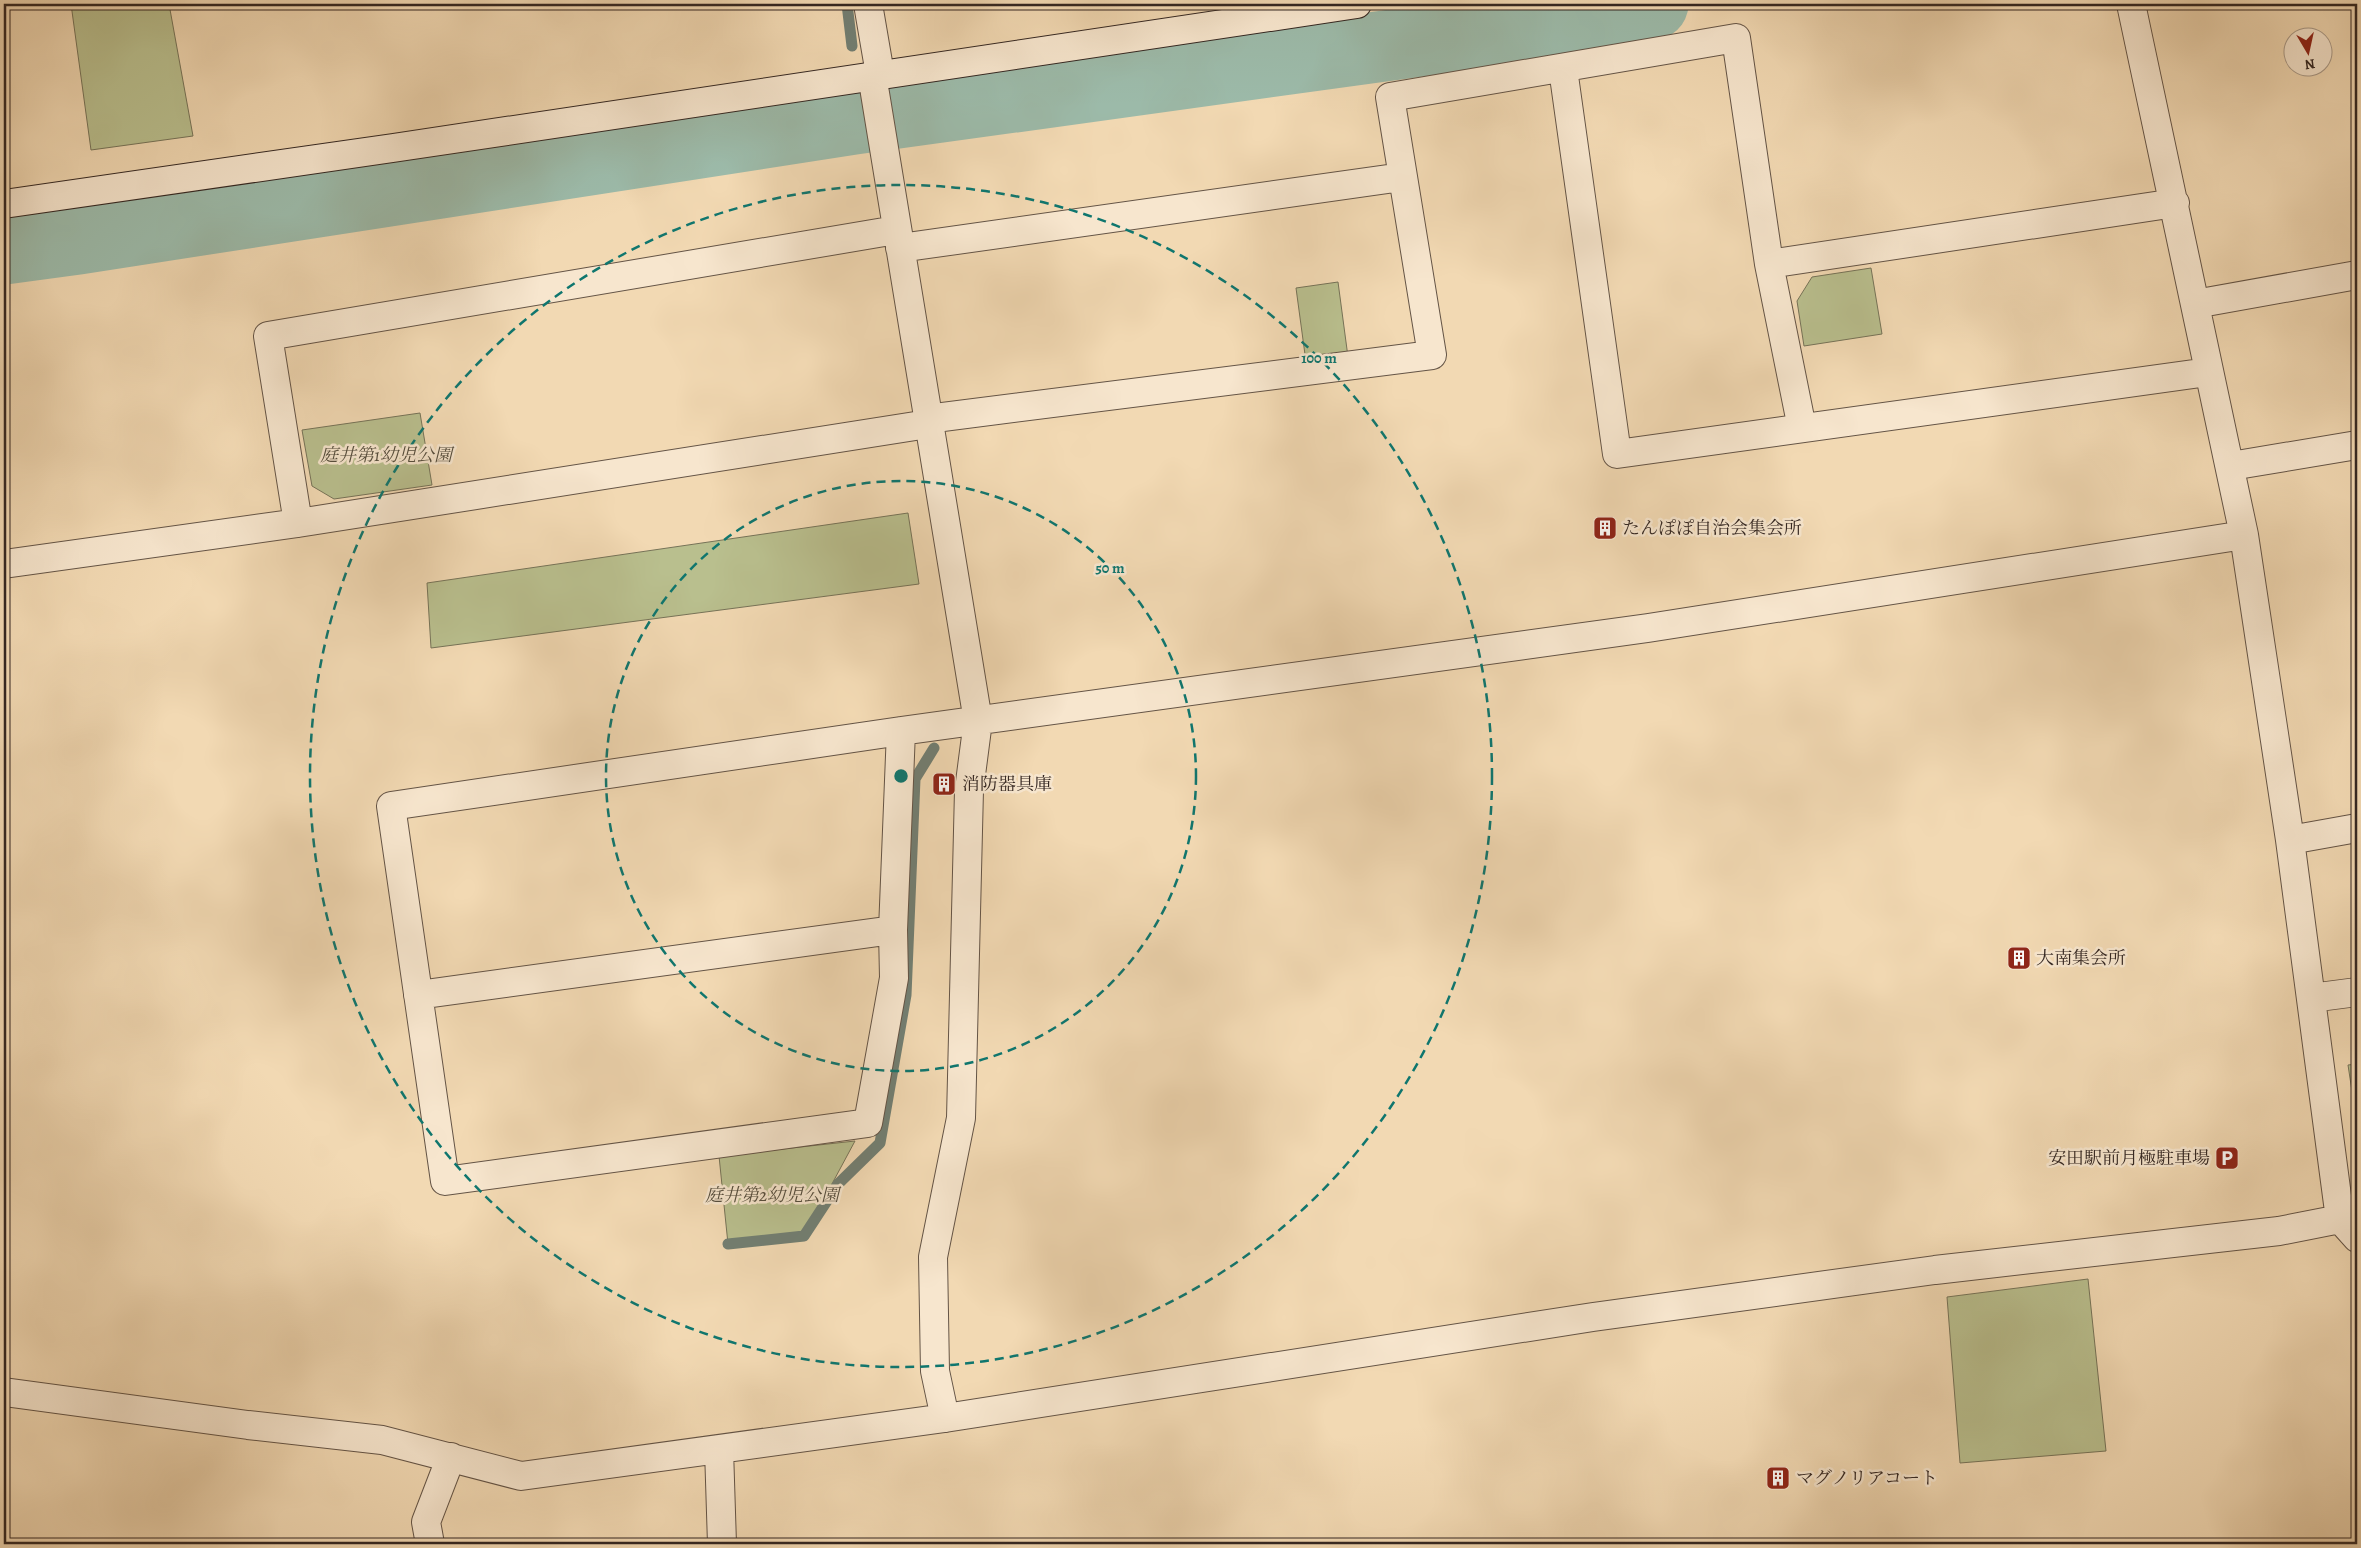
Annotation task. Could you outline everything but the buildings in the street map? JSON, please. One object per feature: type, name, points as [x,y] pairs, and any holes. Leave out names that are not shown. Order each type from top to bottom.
[{"type":"street","points":[[868,4],[882,150],[978,721],[968,790],[961,1118],[933,1257],[935,1371],[946,1418]]},
{"type":"street","points":[[4,204],[876,82],[1357,4]]},
{"type":"street","points":[[4,1392],[248,1425],[382,1440],[521,1476],[946,1418],[1593,1317],[1935,1270],[2279,1231],[2352,1225],[2311,998],[2290,840],[2244,534],[2231,466],[2208,372],[2175,203],[2131,4]]},
{"type":"street","points":[[4,564],[298,523],[928,421],[1432,355],[1390,96],[1563,69],[1736,38],[1768,264],[1802,428]]},
{"type":"street","points":[[1563,69],[1617,454],[2208,372]]},
{"type":"street","points":[[298,523],[268,336],[898,239],[1402,177]]},
{"type":"street","points":[[1768,264],[2175,203]]},
{"type":"street","points":[[2195,304],[2357,275]]},
{"type":"street","points":[[2231,466],[2357,445]]},
{"type":"street","points":[[901,731],[893,930],[894,978],[868,1123],[445,1181],[391,806],[901,731],[1648,628],[2244,534]]},
{"type":"street","points":[[2290,840],[2357,828]]},
{"type":"street","points":[[418,995],[893,930]]},
{"type":"street","points":[[2311,998],[2357,992]]},
{"type":"street","points":[[719,1449],[722,1544]]},
{"type":"street","points":[[430,1544],[426,1522],[451,1458]]},
{"type":"green space","points":[[71,4],[169,4],[193,136],[91,150]]},
{"type":"green space","points":[[1871,268],[1882,334],[1804,346],[1797,301],[1812,277]]},
{"type":"green space","points":[[1338,282],[1348,357],[1306,362],[1296,288]]},
{"type":"green space","name":"庭井第1幼児公園","points":[[420,413],[432,485],[334,499],[312,486],[302,430]]},
{"type":"green space","points":[[908,513],[919,584],[431,648],[427,583]]},
{"type":"green space","points":[[2357,1064],[2357,1124],[2348,1065]]},
{"type":"green space","name":"庭井第2幼児公園","points":[[855,1141],[804,1236],[728,1244],[719,1156]]},
{"type":"green space","points":[[2088,1279],[2106,1451],[1960,1463],[1947,1297]]},
{"type":"waterway","points":[[847,4],[852,46]]},
{"type":"waterway","points":[[4,249],[855,119],[1464,35],[1653,4]]},
{"type":"waterway","points":[[728,1244],[804,1236],[838,1184],[880,1143],[906,995],[915,779],[934,748]]},
{"type":"place","name":"たんぽぽ自治会集会所","points":[[1605,528]]},
{"type":"place","name":"消防器具庫","points":[[944,784]]},
{"type":"place","name":"大南集会所","points":[[2019,958]]},
{"type":"place","name":"安田駅前月極駐車場","points":[[2227,1158]]},
{"type":"place","name":"マグノリアコート","points":[[1778,1478]]}]
